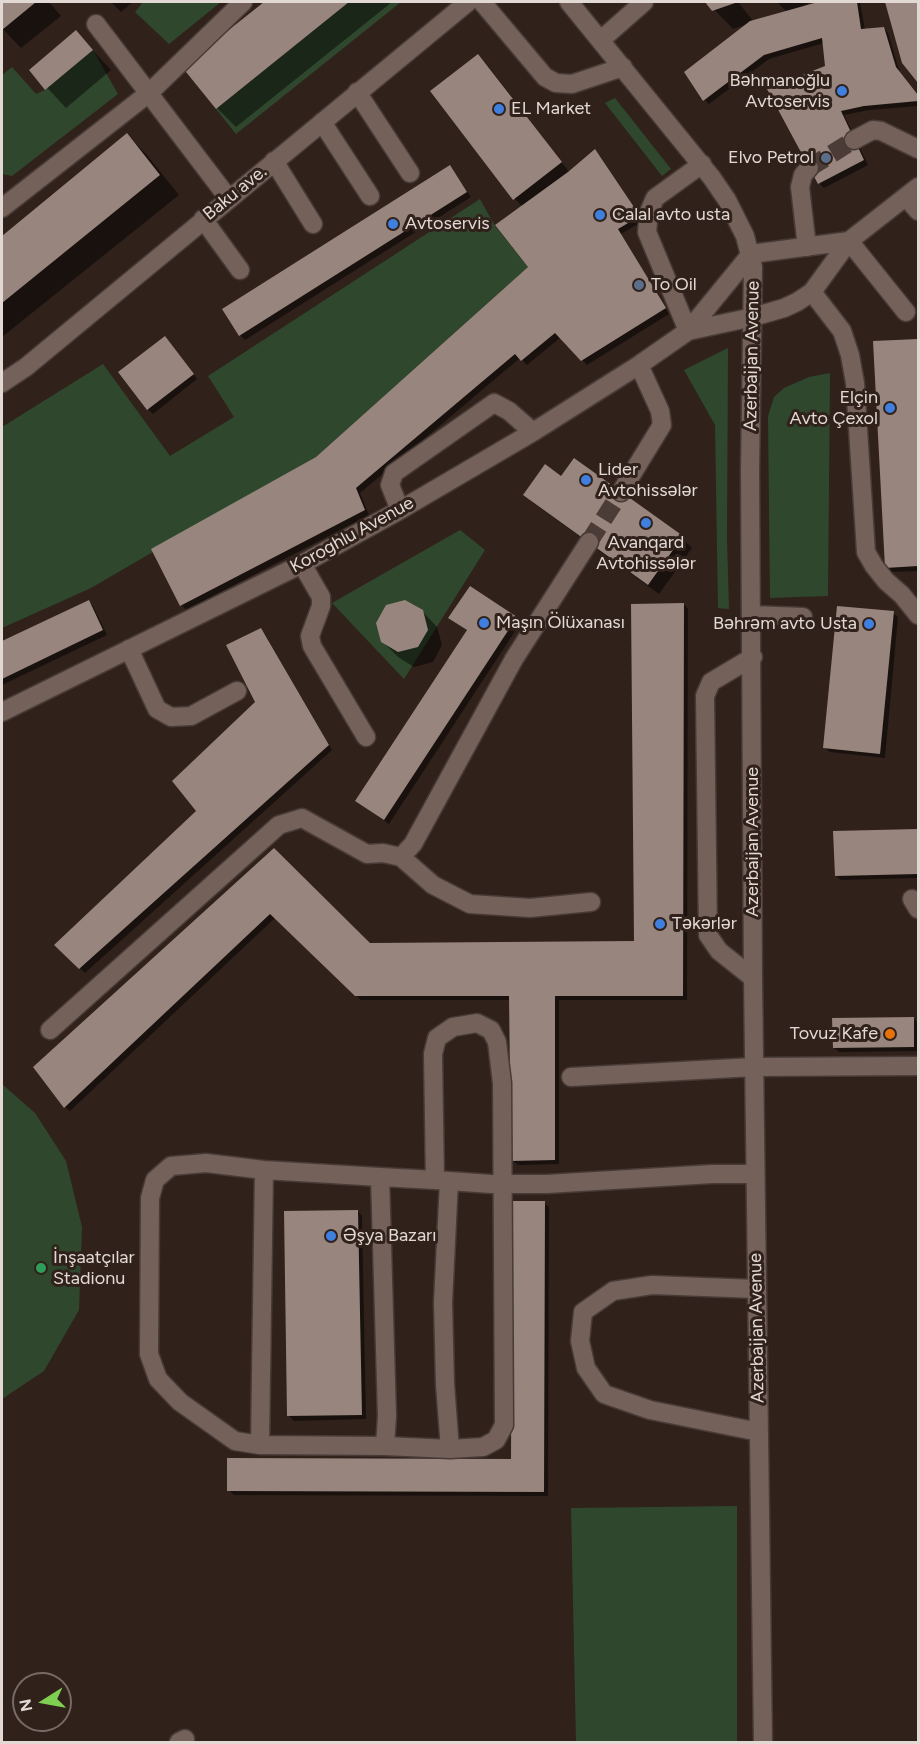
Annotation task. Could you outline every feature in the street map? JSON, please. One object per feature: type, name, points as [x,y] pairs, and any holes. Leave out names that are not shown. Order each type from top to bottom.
[{"type":"street","points":[[2,208],[149,93],[243,2]]},
{"type":"street","name":"Baku ave.","points":[[2,383],[26,367],[468,2]]},
{"type":"street","points":[[482,2],[545,77],[556,83],[572,84],[623,68]]},
{"type":"street","name":"Azerbaijan Avenue","points":[[570,2],[702,164],[732,209],[745,236],[753,267],[750,471],[753,657],[753,978],[764,1743]]},
{"type":"street","points":[[602,39],[644,2]]},
{"type":"street","points":[[96,24],[229,199]]},
{"type":"street","points":[[357,92],[410,173]]},
{"type":"street","points":[[322,122],[369,196]]},
{"type":"street","points":[[854,140],[873,130],[881,131],[918,149]]},
{"type":"street","points":[[274,161],[313,224]]},
{"type":"street","points":[[687,331],[647,232],[649,212],[655,198],[702,164]]},
{"type":"street","points":[[807,246],[800,187],[803,176],[809,168]]},
{"type":"street","points":[[687,331],[784,308],[797,302],[812,292],[849,241],[912,192],[918,211]]},
{"type":"street","points":[[203,219],[240,270]]},
{"type":"street","points":[[687,331],[751,254],[849,241]]},
{"type":"street","points":[[849,241],[906,312]]},
{"type":"street","points":[[812,292],[842,331],[850,355],[855,383],[866,552],[880,574],[902,595],[918,615]]},
{"type":"street","name":"Koroghlu Avenue","points":[[2,712],[302,564],[400,510],[532,432],[639,365],[687,331]]},
{"type":"street","points":[[621,492],[662,425],[660,411],[639,365]]},
{"type":"street","points":[[400,510],[390,485],[394,473],[494,403],[509,411],[532,432]]},
{"type":"street","points":[[401,857],[413,844],[514,659],[589,542]]},
{"type":"street","points":[[302,564],[321,597],[321,606],[310,636],[312,646],[366,737]]},
{"type":"street","points":[[752,615],[803,616]]},
{"type":"street","points":[[129,648],[157,709],[171,717],[191,716],[237,691]]},
{"type":"street","points":[[753,657],[711,682],[705,696],[708,935],[719,951],[753,978]]},
{"type":"street","points":[[50,1030],[279,825],[302,818],[368,854],[401,857],[433,885],[470,904],[530,908],[591,902]]},
{"type":"street","points":[[450,1449],[445,1384],[442,1181],[433,1054],[437,1038],[453,1027],[477,1023],[491,1030],[497,1042],[502,1083],[503,1184],[504,1425],[496,1440],[483,1447],[450,1449],[260,1445],[235,1440],[180,1402],[158,1379],[149,1353],[150,1198],[155,1180],[171,1166],[206,1163],[264,1170],[442,1181],[503,1184],[755,1174]]},
{"type":"street","points":[[571,1077],[754,1067],[918,1066]]},
{"type":"street","points":[[260,1445],[264,1170]]},
{"type":"street","points":[[380,1177],[386,1446]]},
{"type":"street","points":[[756,1289],[652,1285],[612,1291],[584,1312],[580,1341],[586,1368],[604,1394],[650,1410],[759,1431]]},
{"type":"green space","points":[[143,2],[221,2],[169,44],[135,12]]},
{"type":"green space","points":[[349,2],[401,2],[236,134],[216,109]]},
{"type":"green space","points":[[93,50],[118,94],[12,176],[2,174],[2,75],[12,67],[36,94],[45,90]]},
{"type":"green space","points":[[615,98],[671,169],[662,176],[605,103]]},
{"type":"green space","points":[[480,199],[495,226],[528,267],[316,457],[91,588],[2,628],[2,427],[103,364],[170,456],[234,417],[208,376]]},
{"type":"green space","points":[[728,348],[729,609],[718,608],[715,425],[684,370]]},
{"type":"green space","points":[[830,373],[828,596],[770,598],[768,416],[774,397],[784,388],[809,377]]},
{"type":"green space","points":[[460,530],[485,550],[404,679],[332,603]]},
{"type":"green space","name":"İnşaatçılar Stadionu","points":[[2,1084],[35,1113],[66,1161],[82,1227],[79,1310],[44,1371],[2,1399]]},
{"type":"green space","points":[[737,1506],[737,1742],[576,1742],[571,1508]]},
{"type":"building","points":[[2,2],[36,2],[2,30]]},
{"type":"building","points":[[264,2],[349,2],[216,109],[182,67]]},
{"type":"building","points":[[705,2],[738,2],[712,11]]},
{"type":"building","name":"Bəhmanoğlu Avtoservis","points":[[818,2],[857,2],[861,29],[884,27],[896,67],[918,95],[918,101],[864,106],[841,111],[864,160],[818,184],[767,89],[825,66],[822,38],[764,55],[703,101],[684,72],[750,21]]},
{"type":"building","points":[[885,2],[918,2],[918,83],[902,63]]},
{"type":"building","points":[[76,30],[93,50],[45,90],[29,70]]},
{"type":"building","points":[[478,54],[562,162],[513,200],[430,91]]},
{"type":"building","points":[[127,133],[160,175],[2,303],[2,236]]},
{"type":"building","points":[[595,149],[640,216],[618,229],[666,308],[581,361],[555,333],[521,361],[515,354],[356,488],[365,510],[180,606],[151,549],[316,457],[528,267],[495,225],[568,172]]},
{"type":"building","points":[[450,165],[467,192],[239,336],[222,309]]},
{"type":"building","points":[[165,336],[194,374],[147,410],[118,372]]},
{"type":"building","points":[[918,339],[918,566],[885,568],[873,341]]},
{"type":"building","points":[[574,458],[683,536],[648,585],[523,495],[545,464],[561,476]]},
{"type":"building","points":[[470,586],[517,617],[384,820],[355,801],[467,630],[448,618]]},
{"type":"building","points":[[89,600],[103,630],[2,679],[2,641]]},
{"type":"building","points":[[405,600],[423,610],[428,630],[418,647],[398,652],[381,642],[376,623],[386,605]]},
{"type":"building","points":[[684,603],[683,996],[555,996],[555,1160],[511,1161],[509,996],[355,996],[270,914],[64,1108],[33,1067],[274,848],[370,943],[634,941],[631,604]]},
{"type":"building","points":[[837,606],[894,611],[880,754],[823,748]]},
{"type":"building","points":[[261,628],[329,745],[79,969],[54,945],[196,811],[172,781],[255,702],[226,645]]},
{"type":"building","points":[[918,829],[918,874],[835,876],[833,831]]},
{"type":"building","points":[[914,1017],[914,1047],[833,1048],[832,1018]]},
{"type":"building","points":[[512,1201],[545,1201],[544,1492],[227,1491],[227,1458],[511,1459]]},
{"type":"building","points":[[358,1210],[362,1415],[287,1416],[284,1211]]},
{"type":"tunnel","points":[[809,168],[854,140]]},
{"type":"tunnel","points":[[589,542],[621,492]]},
{"type":"place","name":"Bəhmanoğlu Avtoservis","points":[[842,91]]},
{"type":"place","name":"EL Market","points":[[499,109]]},
{"type":"place","name":"Elvo Petrol","points":[[826,158]]},
{"type":"place","name":"Calal avto usta","points":[[600,215]]},
{"type":"place","name":"Avtoservis","points":[[393,224]]},
{"type":"place","name":"To Oil","points":[[639,285]]},
{"type":"place","name":"Elçin Avto Çexol","points":[[890,408]]},
{"type":"place","name":"Lider Avtohissələr","points":[[586,480]]},
{"type":"place","name":"Avanqard Avtohissələr","points":[[646,523]]},
{"type":"place","name":"Maşın Ölüxanası","points":[[484,623]]},
{"type":"place","name":"Bəhrəm avto Usta","points":[[869,624]]},
{"type":"place","name":"Təkərlər","points":[[660,924]]},
{"type":"place","name":"Tovuz Kafe","points":[[890,1034]]},
{"type":"place","name":"Əşya Bazarı","points":[[331,1236]]},
{"type":"place","name":"İnşaatçılar Stadionu","points":[[41,1268]]}]
